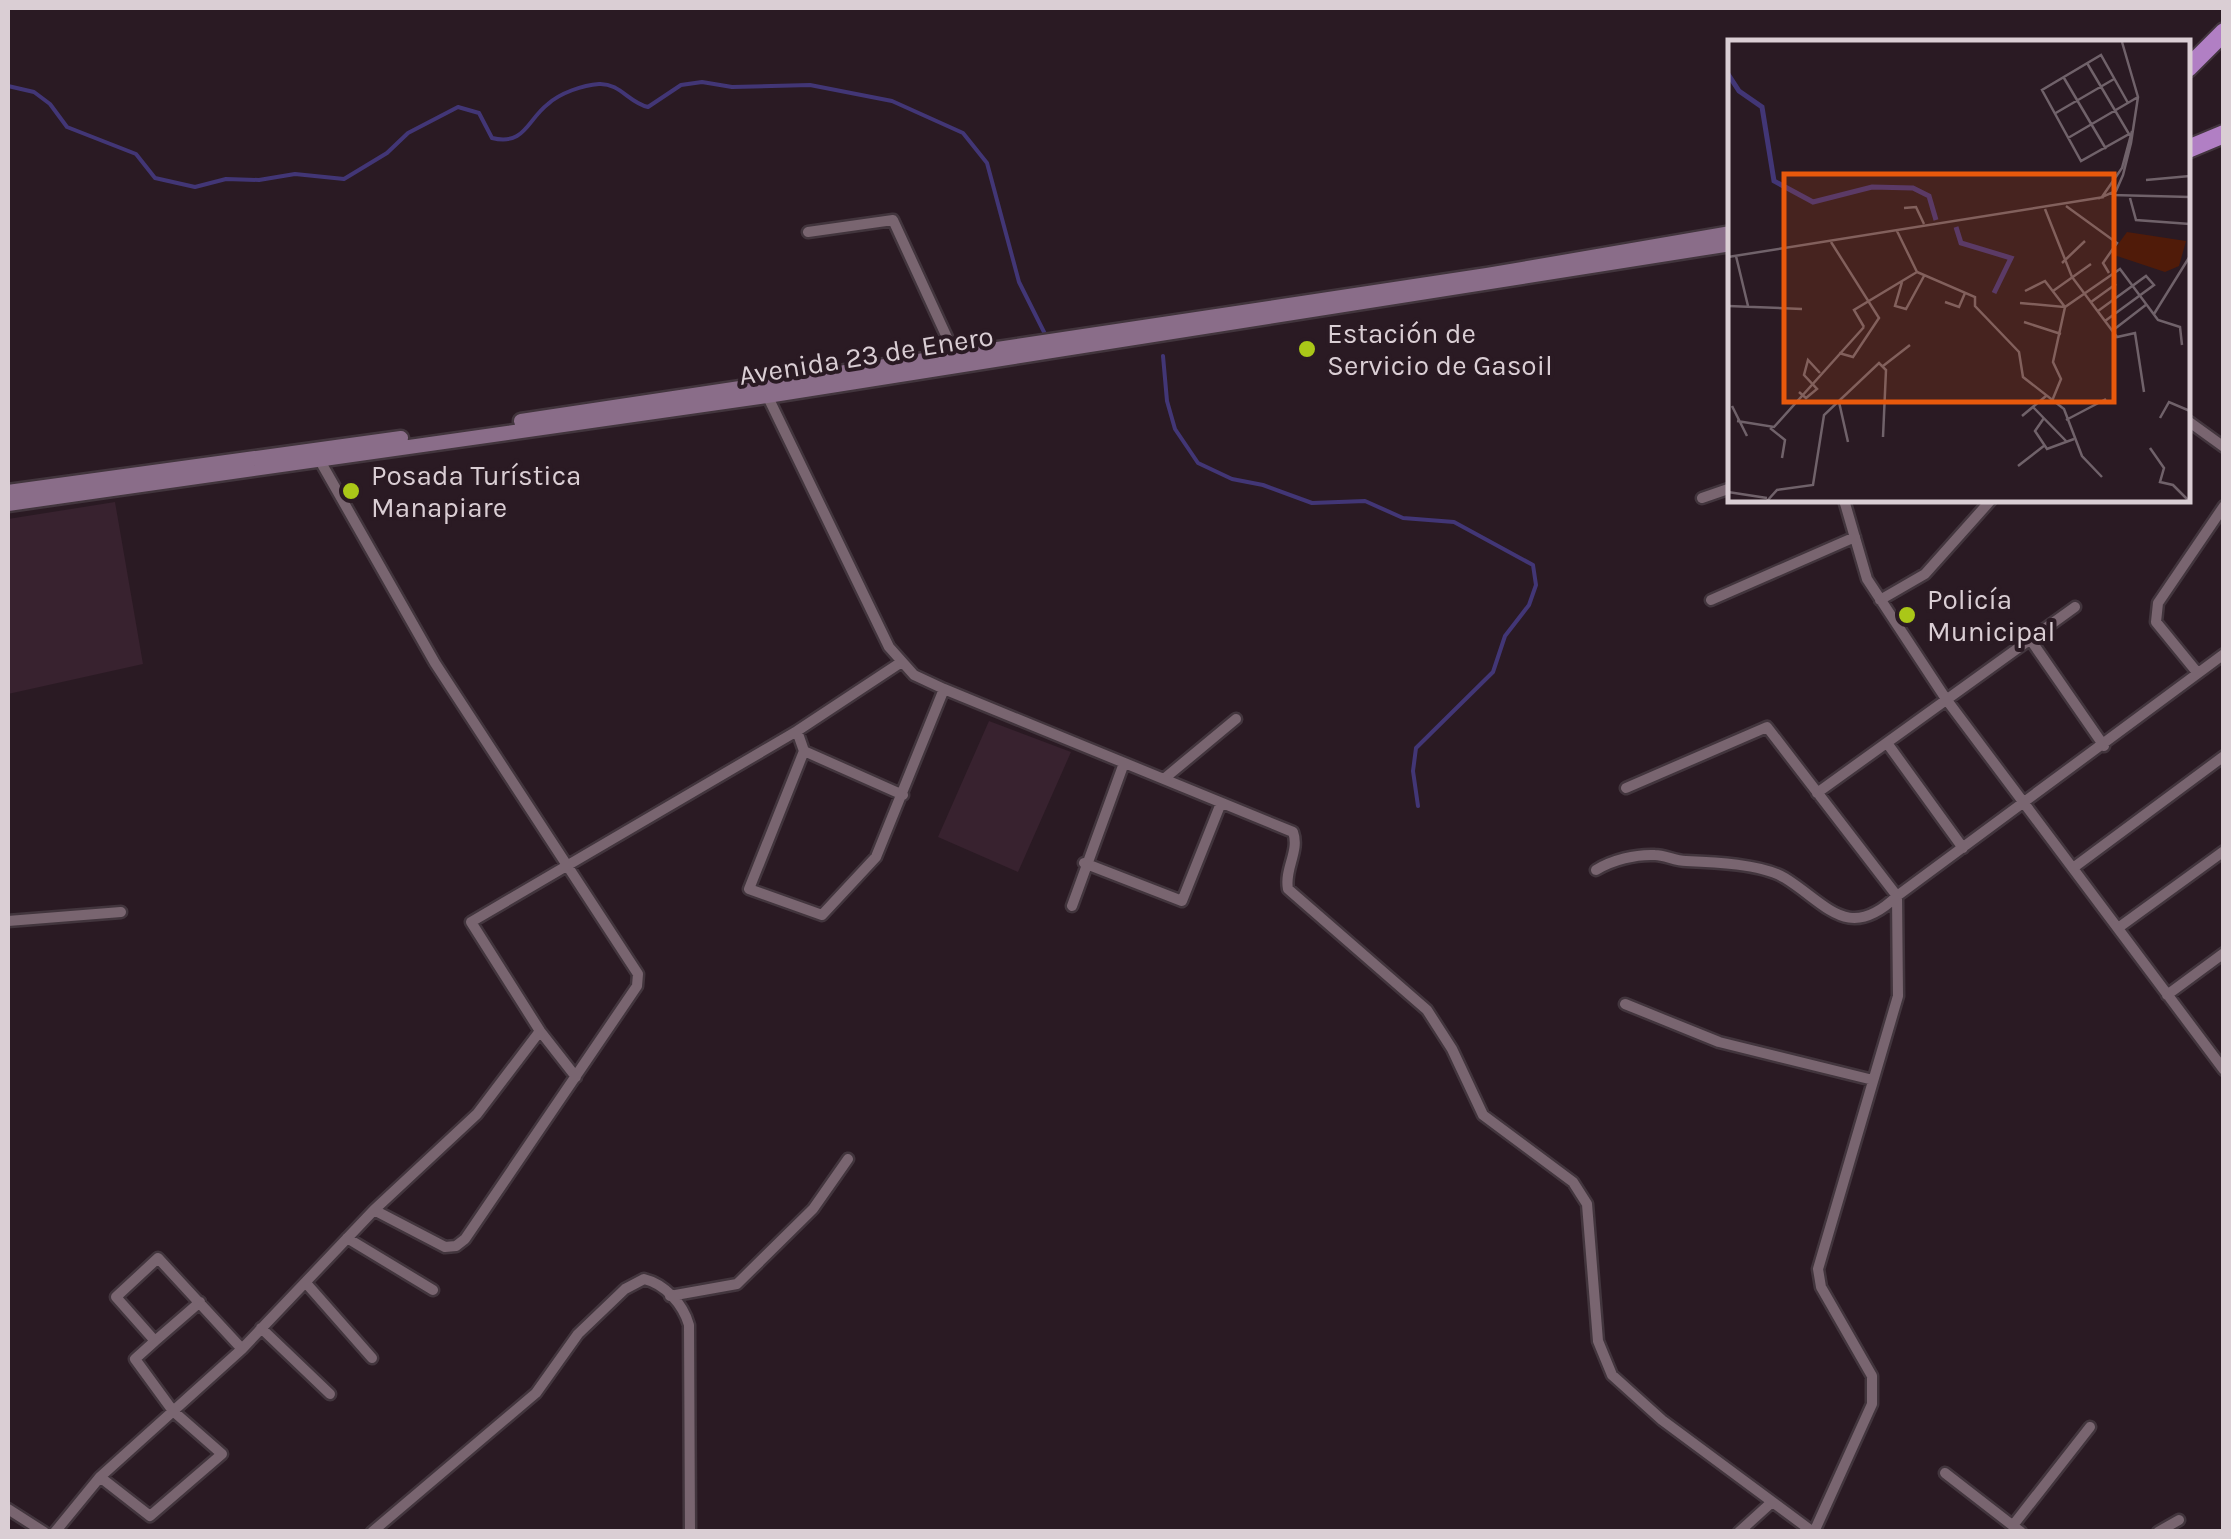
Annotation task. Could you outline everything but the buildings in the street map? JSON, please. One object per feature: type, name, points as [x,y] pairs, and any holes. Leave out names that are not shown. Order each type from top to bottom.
[{"type":"highway","points":[[2191,65],[2224,32]]},
{"type":"highway","points":[[2204,52],[2224,46]]},
{"type":"highway","points":[[2194,148],[2224,134]]},
{"type":"main road","points":[[2194,148],[2224,142]]},
{"type":"main road","name":"Avenida 23 de Enero","points":[[8,492],[765,390],[1728,233]]},
{"type":"main road","name":"Avenida 23 de Enero","points":[[8,504],[1728,244]]},
{"type":"street","points":[[808,232],[893,220],[956,357]]},
{"type":"street","points":[[765,390],[900,664],[944,689],[1293,832],[1296,842],[1285,878],[1288,889],[1426,1010],[1452,1050],[1484,1115],[1573,1182],[1586,1204],[1598,1341],[1612,1375],[1662,1420],[1814,1532],[1872,1404],[1874,1389],[1872,1376],[1821,1287],[1818,1269],[1898,996],[1896,896],[1766,726],[1626,788]]},
{"type":"street","points":[[2191,423],[2224,446]]},
{"type":"street","points":[[319,458],[435,663],[638,974],[637,986],[456,1246],[445,1246],[374,1210]]},
{"type":"street","points":[[1702,498],[1728,489]]},
{"type":"street","points":[[1845,502],[1867,579],[1946,700],[2167,995],[2219,1055],[2224,1070]]},
{"type":"street","points":[[1880,600],[1925,574],[1989,502]]},
{"type":"street","points":[[2196,671],[2156,622],[2158,604],[2224,506]]},
{"type":"street","points":[[1710,600],[1856,537]]},
{"type":"street","points":[[1817,793],[2075,606]]},
{"type":"street","points":[[2030,640],[2104,746]]},
{"type":"street","points":[[1596,870],[1610,862],[1655,854],[1745,866],[1783,876],[1830,912],[1861,920],[1879,913],[1896,896],[2224,654]]},
{"type":"street","points":[[576,1077],[540,1031],[471,922],[797,731],[900,664]]},
{"type":"street","points":[[797,731],[804,751],[749,889],[822,915],[876,856],[944,689]]},
{"type":"street","points":[[1165,778],[1236,720]]},
{"type":"street","points":[[1887,743],[1964,848]]},
{"type":"street","points":[[804,751],[903,795]]},
{"type":"street","points":[[2073,868],[2224,756]]},
{"type":"street","points":[[1072,906],[1084,864],[1124,763]]},
{"type":"street","points":[[1084,864],[1182,902],[1221,803]]},
{"type":"street","points":[[2118,928],[2224,851]]},
{"type":"street","points":[[8,921],[120,912]]},
{"type":"street","points":[[2167,995],[2224,953]]},
{"type":"street","points":[[1625,1004],[1719,1042],[1873,1080]]},
{"type":"street","points":[[55,1532],[100,1477],[242,1349],[374,1210],[477,1114],[540,1031]]},
{"type":"street","points":[[670,1296],[737,1284],[813,1209],[848,1159]]},
{"type":"street","points":[[347,1238],[433,1290]]},
{"type":"street","points":[[154,1341],[116,1296],[158,1258],[242,1349]]},
{"type":"street","points":[[372,1532],[536,1393],[578,1334],[625,1289],[644,1278],[660,1282],[685,1312],[689,1326],[690,1532]]},
{"type":"street","points":[[306,1283],[372,1358]]},
{"type":"street","points":[[100,1477],[150,1516],[222,1454],[173,1412],[135,1359],[200,1302]]},
{"type":"street","points":[[262,1328],[330,1394]]},
{"type":"street","points":[[1945,1473],[2017,1528],[2090,1427]]},
{"type":"street","points":[[1739,1532],[1772,1502]]},
{"type":"street","points":[[8,1509],[44,1532]]},
{"type":"street","points":[[2158,1532],[2179,1520]]},
{"type":"shaded area","points":[[115,502],[143,664],[8,694],[8,519]]},
{"type":"shaded area","points":[[989,721],[1071,752],[1018,872],[938,837]]},
{"type":"waterway","points":[[8,86],[34,92],[50,104],[67,127],[136,154],[155,178],[195,187],[226,179],[259,180],[295,174],[344,179],[387,153],[408,133],[458,107],[479,113],[492,138],[512,138],[553,100],[593,85],[613,87],[648,107],[681,85],[702,82],[732,87],[810,85],[892,101],[963,133],[987,163],[1019,282],[1046,336]]},
{"type":"waterway","points":[[1124,323],[1157,319]]},
{"type":"waterway","points":[[1163,356],[1167,401],[1175,429],[1198,463],[1232,479],[1263,485],[1312,503],[1365,501],[1403,518],[1454,522],[1533,565],[1536,585],[1529,605],[1505,636],[1493,672],[1416,748],[1413,771],[1418,806]]},
{"type":"place","name":"Estación de Servicio de Gasoil","points":[[1307,349]]},
{"type":"place","name":"Posada Turística Manapiare","points":[[351,491]]},
{"type":"place","name":"Policía Municipal","points":[[1907,615]]}]
